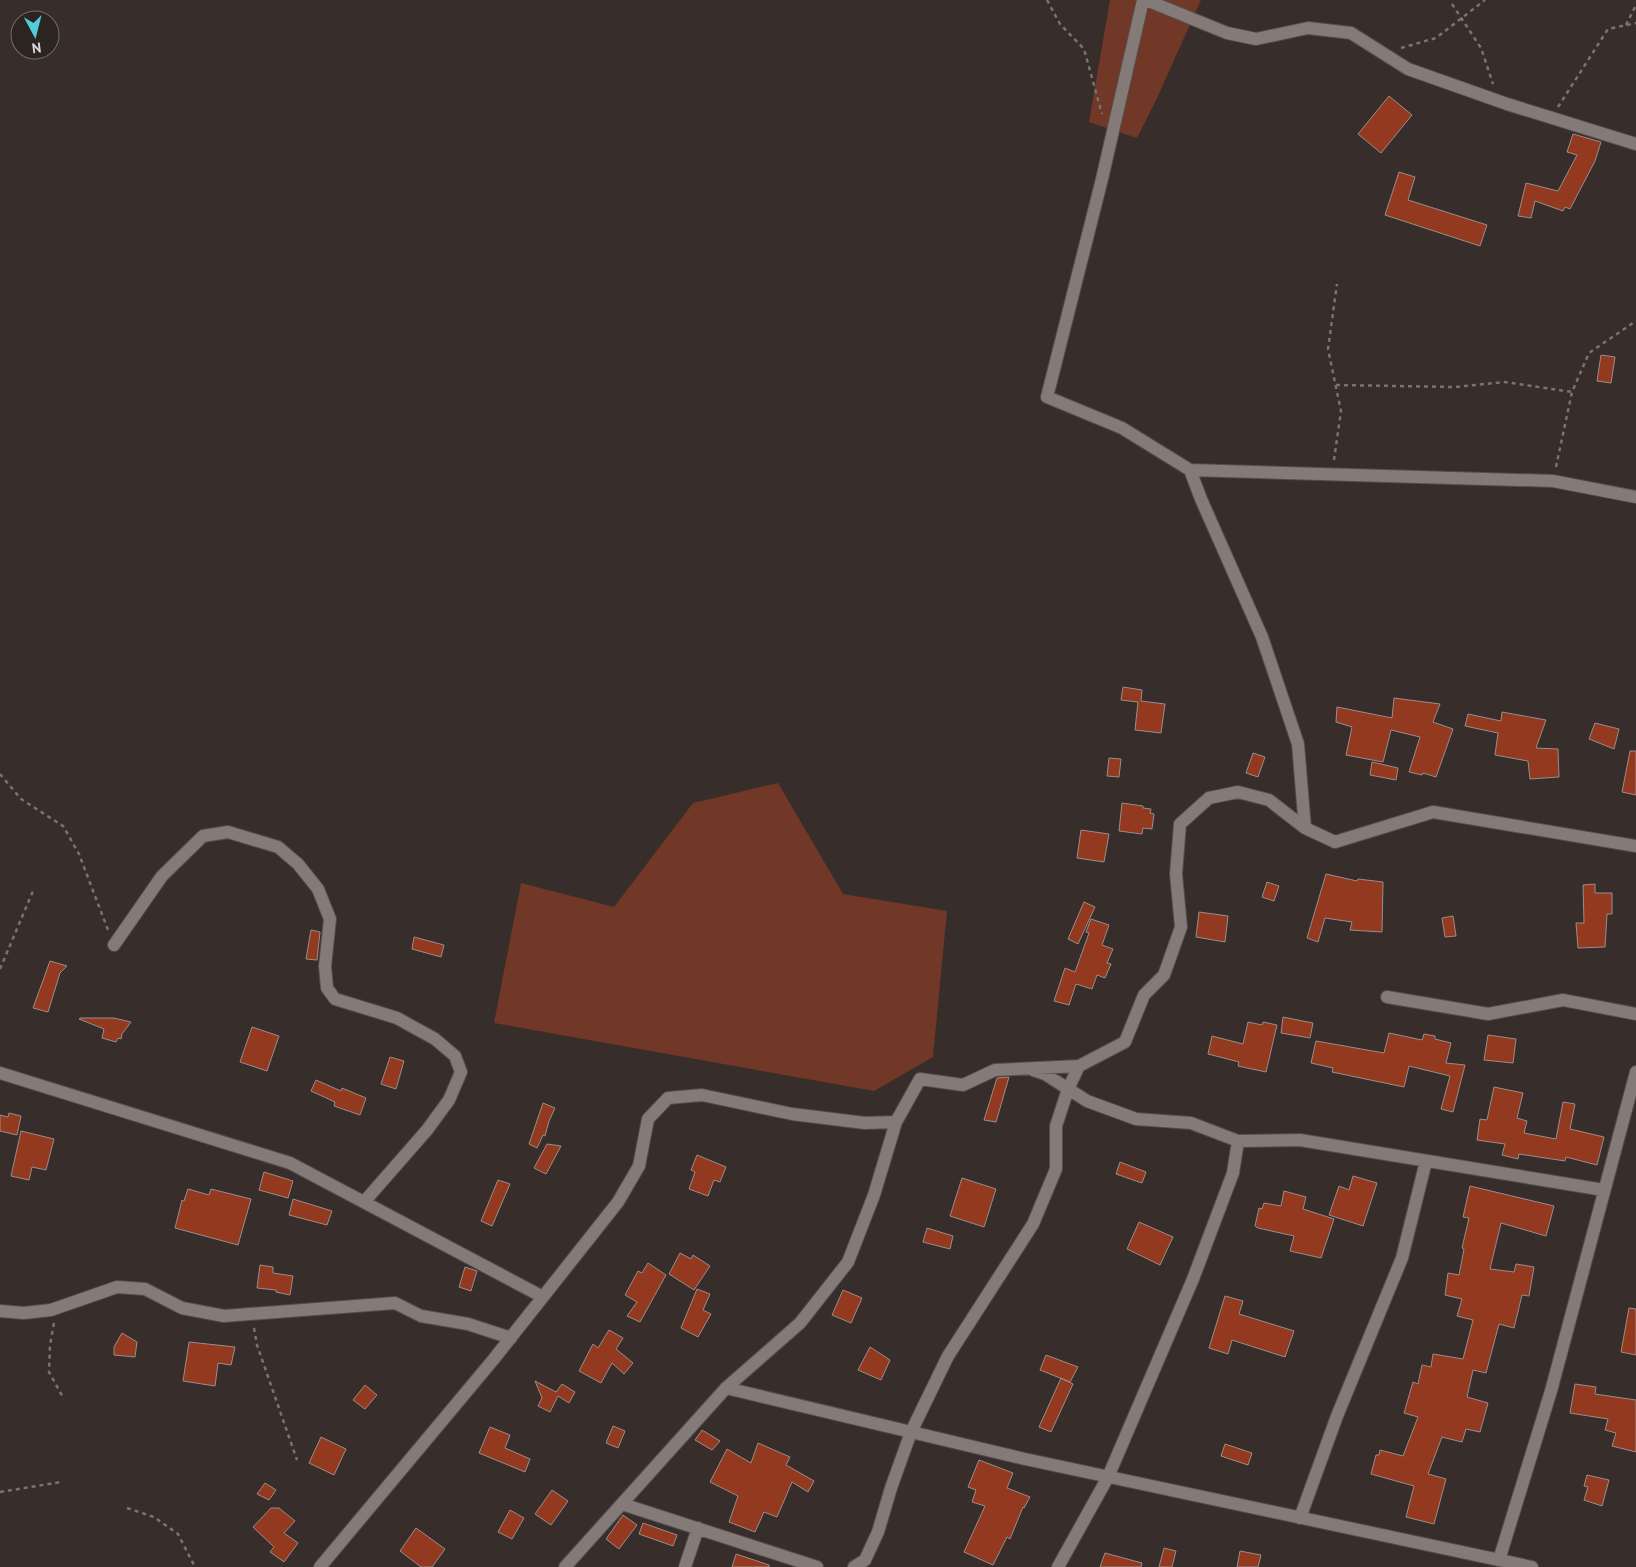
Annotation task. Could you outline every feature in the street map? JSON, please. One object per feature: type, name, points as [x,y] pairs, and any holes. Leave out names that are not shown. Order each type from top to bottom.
[{"type":"street","points":[[1636,144],[1498,101],[1408,69],[1351,34],[1308,28],[1256,40],[1227,33],[1144,0],[1102,179],[1047,397],[1122,428],[1190,470],[1553,481],[1636,497]]},
{"type":"street","points":[[1190,470],[1262,637],[1298,744],[1305,828]]},
{"type":"street","points":[[565,1567],[726,1388],[800,1323],[848,1262],[874,1195],[896,1122],[920,1079],[964,1085],[995,1070],[1079,1066],[1125,1042],[1144,995],[1164,975],[1181,927],[1176,874],[1180,824],[1208,798],[1238,792],[1269,800],[1305,828],[1335,842],[1432,812],[1636,846]]},
{"type":"street","points":[[114,945],[162,876],[203,836],[228,832],[278,847],[298,864],[318,889],[330,919],[325,966],[327,988],[335,999],[397,1018],[435,1039],[455,1056],[461,1072],[449,1100],[426,1130],[364,1202]]},
{"type":"street","points":[[1387,997],[1488,1014],[1562,1000],[1636,1014]]},
{"type":"street","points":[[854,1567],[865,1560],[878,1532],[911,1432],[948,1356],[1033,1224],[1056,1169],[1056,1126],[1068,1089],[1079,1066]]},
{"type":"street","points":[[1030,1068],[1045,1074],[1087,1101],[1136,1119],[1192,1123],[1238,1141],[1300,1140],[1604,1190]]},
{"type":"street","points":[[1499,1560],[1551,1391],[1636,1072]]},
{"type":"street","points":[[0,1073],[290,1163],[543,1298]]},
{"type":"street","points":[[320,1567],[511,1338],[618,1202],[639,1166],[648,1120],[668,1098],[702,1095],[792,1114],[865,1123],[896,1122]]},
{"type":"street","points":[[1058,1567],[1108,1477],[1193,1279],[1232,1173],[1238,1141]]},
{"type":"street","points":[[1300,1518],[1337,1416],[1402,1258],[1426,1161]]},
{"type":"street","points":[[0,1311],[51,1310],[117,1288],[145,1289],[182,1308],[224,1316],[396,1303],[421,1316],[468,1324],[511,1338]]},
{"type":"street","points":[[726,1388],[1108,1477],[1532,1567]]},
{"type":"street","points":[[622,1504],[817,1567]]},
{"type":"street","points":[[685,1567],[698,1528]]},
{"type":"path","points":[[1047,0],[1060,24],[1084,50],[1104,122]]},
{"type":"path","points":[[1383,54],[1436,38],[1485,0]]},
{"type":"path","points":[[1452,4],[1460,19],[1482,48],[1498,101]]},
{"type":"path","points":[[1626,25],[1636,5]]},
{"type":"path","points":[[1551,118],[1608,29],[1636,23]]},
{"type":"path","points":[[1332,474],[1341,411],[1328,349],[1337,284]]},
{"type":"path","points":[[1553,481],[1572,392],[1589,354],[1636,321]]},
{"type":"path","points":[[1336,385],[1455,387],[1505,382],[1572,392]]},
{"type":"path","points":[[0,774],[21,799],[63,826],[78,854],[114,945]]},
{"type":"path","points":[[0,969],[33,891]]},
{"type":"path","points":[[57,1308],[50,1345],[49,1372],[64,1399]]},
{"type":"path","points":[[252,1314],[257,1345],[297,1460]]},
{"type":"path","points":[[0,1492],[61,1482]]},
{"type":"path","points":[[127,1508],[154,1516],[178,1534],[195,1567]]},
{"type":"shaded area","points":[[1110,0],[1201,0],[1137,138],[1089,122]]},
{"type":"shaded area","points":[[778,783],[843,894],[947,911],[933,1057],[874,1091],[494,1023],[521,883],[614,907],[693,803]]},
{"type":"building","points":[[1389,96],[1412,115],[1381,153],[1358,134]]},
{"type":"building","points":[[1573,134],[1601,142],[1595,161],[1570,209],[1565,207],[1563,211],[1535,201],[1531,218],[1518,216],[1526,183],[1558,191],[1577,155],[1567,152]]},
{"type":"building","points":[[1399,172],[1415,177],[1408,200],[1487,225],[1480,246],[1385,215]]},
{"type":"building","points":[[1601,355],[1615,357],[1611,383],[1597,381]]},
{"type":"building","points":[[1123,687],[1142,690],[1141,701],[1165,704],[1161,733],[1135,730],[1138,702],[1121,700]]},
{"type":"building","points":[[1394,698],[1440,704],[1433,722],[1453,729],[1436,777],[1423,773],[1422,775],[1409,772],[1420,737],[1391,730],[1383,762],[1346,755],[1352,727],[1336,722],[1337,707],[1392,718]]},
{"type":"building","points":[[1502,712],[1546,720],[1536,748],[1558,749],[1559,777],[1530,779],[1528,761],[1495,755],[1498,733],[1465,726],[1468,714],[1501,721]]},
{"type":"building","points":[[1595,723],[1619,729],[1614,749],[1589,739]]},
{"type":"building","points":[[1630,751],[1636,751],[1636,795],[1622,792]]},
{"type":"building","points":[[1253,753],[1265,757],[1258,777],[1246,773]]},
{"type":"building","points":[[1109,758],[1121,759],[1119,777],[1107,776]]},
{"type":"building","points":[[1372,762],[1398,768],[1396,780],[1370,775]]},
{"type":"building","points":[[1122,803],[1151,809],[1150,813],[1154,814],[1152,829],[1143,828],[1142,834],[1119,831]]},
{"type":"building","points":[[1081,830],[1109,834],[1104,862],[1077,858]]},
{"type":"building","points":[[1326,874],[1357,881],[1358,879],[1383,882],[1382,932],[1350,930],[1352,922],[1325,918],[1318,942],[1307,938]]},
{"type":"building","points":[[1267,882],[1279,886],[1274,901],[1262,897]]},
{"type":"building","points":[[1595,884],[1595,893],[1612,893],[1612,914],[1607,914],[1605,947],[1578,948],[1576,923],[1584,923],[1583,885]]},
{"type":"building","points":[[1084,902],[1095,907],[1078,944],[1068,939]]},
{"type":"building","points":[[1199,912],[1228,916],[1225,942],[1196,937]]},
{"type":"building","points":[[1453,916],[1456,936],[1445,937],[1442,918]]},
{"type":"building","points":[[1091,919],[1109,925],[1102,945],[1113,949],[1107,963],[1111,964],[1105,978],[1097,975],[1092,989],[1076,984],[1069,1005],[1054,1001],[1065,968],[1075,972],[1089,933],[1086,932]]},
{"type":"building","points":[[311,930],[320,932],[317,960],[306,959]]},
{"type":"building","points":[[414,937],[444,945],[441,957],[412,949]]},
{"type":"building","points":[[50,961],[67,966],[60,973],[48,1012],[33,1008]]},
{"type":"building","points":[[1283,1017],[1313,1023],[1310,1038],[1281,1033]]},
{"type":"building","points":[[80,1018],[114,1018],[131,1022],[122,1034],[121,1039],[118,1038],[116,1042],[102,1038],[104,1029]]},
{"type":"building","points":[[1248,1022],[1262,1025],[1263,1022],[1277,1025],[1266,1072],[1238,1066],[1239,1062],[1208,1054],[1212,1036],[1243,1044]]},
{"type":"building","points":[[252,1027],[279,1036],[267,1071],[240,1062]]},
{"type":"building","points":[[1389,1033],[1422,1040],[1424,1034],[1435,1036],[1435,1039],[1451,1043],[1446,1063],[1465,1065],[1453,1112],[1441,1109],[1450,1076],[1409,1066],[1404,1087],[1332,1072],[1333,1068],[1311,1063],[1316,1041],[1384,1053]]},
{"type":"building","points":[[1488,1035],[1516,1039],[1513,1063],[1484,1060]]},
{"type":"building","points":[[390,1057],[404,1061],[396,1089],[381,1084]]},
{"type":"building","points":[[1009,1077],[996,1122],[984,1120],[997,1078]]},
{"type":"building","points":[[316,1080],[341,1091],[342,1088],[366,1098],[360,1115],[334,1106],[335,1102],[311,1091]]},
{"type":"building","points":[[1494,1087],[1523,1093],[1517,1118],[1527,1121],[1524,1133],[1556,1139],[1563,1102],[1575,1104],[1570,1129],[1604,1137],[1597,1165],[1566,1157],[1565,1161],[1519,1154],[1518,1159],[1502,1155],[1505,1144],[1477,1140],[1480,1119],[1487,1120]]},
{"type":"building","points":[[543,1103],[555,1108],[545,1136],[543,1135],[537,1148],[529,1144]]},
{"type":"building","points":[[9,1113],[21,1116],[17,1135],[0,1131],[0,1115],[8,1117]]},
{"type":"building","points":[[21,1131],[54,1139],[46,1170],[32,1167],[29,1180],[11,1176]]},
{"type":"building","points":[[547,1144],[561,1146],[546,1174],[534,1168]]},
{"type":"building","points":[[697,1155],[726,1167],[720,1182],[714,1180],[708,1196],[689,1189],[695,1172],[691,1170]]},
{"type":"building","points":[[1120,1162],[1146,1172],[1142,1183],[1116,1174]]},
{"type":"building","points":[[264,1172],[293,1181],[288,1198],[259,1190]]},
{"type":"building","points":[[1353,1176],[1377,1183],[1363,1226],[1329,1215],[1339,1186],[1349,1190]]},
{"type":"building","points":[[962,1178],[996,1189],[984,1227],[950,1216]]},
{"type":"building","points":[[498,1180],[510,1184],[492,1226],[481,1221]]},
{"type":"building","points":[[1470,1186],[1554,1206],[1546,1236],[1501,1223],[1490,1269],[1514,1272],[1516,1264],[1534,1267],[1529,1296],[1522,1295],[1514,1328],[1499,1324],[1486,1373],[1473,1370],[1467,1397],[1488,1403],[1480,1432],[1466,1429],[1462,1442],[1442,1437],[1428,1474],[1446,1479],[1434,1524],[1406,1517],[1414,1486],[1371,1474],[1376,1455],[1379,1455],[1380,1450],[1403,1456],[1418,1417],[1404,1413],[1413,1382],[1418,1384],[1422,1365],[1431,1367],[1433,1354],[1463,1359],[1473,1320],[1457,1316],[1462,1299],[1445,1295],[1448,1273],[1459,1275],[1464,1249],[1462,1248],[1469,1218],[1463,1217]]},
{"type":"building","points":[[188,1189],[209,1195],[211,1189],[251,1199],[238,1245],[175,1228],[182,1200],[184,1201]]},
{"type":"building","points":[[1284,1191],[1306,1197],[1303,1209],[1334,1219],[1321,1258],[1290,1251],[1294,1236],[1255,1226],[1259,1208],[1262,1209],[1264,1203],[1281,1206]]},
{"type":"building","points":[[293,1199],[332,1211],[327,1225],[289,1215]]},
{"type":"building","points":[[1139,1222],[1173,1237],[1160,1265],[1127,1249]]},
{"type":"building","points":[[927,1228],[953,1236],[950,1249],[923,1242]]},
{"type":"building","points":[[680,1253],[691,1259],[693,1255],[710,1266],[694,1290],[669,1274]]},
{"type":"building","points":[[648,1263],[666,1275],[640,1322],[627,1316],[637,1302],[625,1295],[638,1271],[642,1273]]},
{"type":"building","points":[[260,1265],[273,1267],[273,1273],[293,1276],[290,1295],[276,1292],[276,1290],[257,1288]]},
{"type":"building","points":[[465,1267],[477,1271],[471,1291],[459,1287]]},
{"type":"building","points":[[697,1289],[710,1294],[703,1310],[711,1314],[698,1337],[681,1328]]},
{"type":"building","points":[[843,1290],[862,1298],[851,1323],[832,1315]]},
{"type":"building","points":[[1225,1296],[1243,1301],[1239,1314],[1294,1331],[1285,1357],[1232,1340],[1228,1354],[1209,1348]]},
{"type":"building","points":[[1629,1308],[1636,1309],[1636,1355],[1621,1352]]},
{"type":"building","points":[[609,1330],[623,1338],[616,1349],[633,1363],[624,1374],[612,1363],[601,1383],[579,1371],[593,1344],[598,1348]]},
{"type":"building","points":[[122,1333],[137,1342],[135,1357],[114,1355],[114,1347]]},
{"type":"building","points":[[189,1342],[235,1347],[231,1365],[218,1363],[215,1386],[183,1381]]},
{"type":"building","points":[[870,1347],[890,1360],[881,1380],[858,1370]]},
{"type":"building","points":[[1046,1355],[1078,1367],[1070,1382],[1040,1370]]},
{"type":"building","points":[[1061,1378],[1073,1384],[1051,1432],[1039,1427]]},
{"type":"building","points":[[535,1381],[556,1392],[562,1384],[575,1392],[569,1403],[558,1396],[550,1412],[538,1406],[542,1398]]},
{"type":"building","points":[[1575,1384],[1596,1387],[1595,1394],[1636,1400],[1636,1452],[1612,1446],[1616,1433],[1605,1430],[1608,1419],[1570,1413]]},
{"type":"building","points":[[365,1385],[377,1395],[365,1409],[353,1400]]},
{"type":"building","points":[[613,1426],[625,1431],[618,1448],[606,1443]]},
{"type":"building","points":[[490,1427],[510,1435],[505,1448],[530,1459],[525,1472],[479,1453]]},
{"type":"building","points":[[702,1430],[720,1441],[712,1450],[695,1440]]},
{"type":"building","points":[[321,1437],[346,1449],[334,1475],[309,1463]]},
{"type":"building","points":[[758,1443],[790,1457],[786,1465],[814,1481],[808,1492],[792,1482],[777,1517],[764,1512],[755,1532],[729,1522],[738,1496],[710,1482],[727,1449],[751,1463]]},
{"type":"building","points":[[1225,1444],[1252,1453],[1248,1465],[1221,1456]]},
{"type":"building","points":[[979,1460],[1013,1473],[1007,1488],[1030,1497],[1023,1507],[1010,1539],[1007,1537],[993,1565],[964,1552],[985,1506],[972,1502],[976,1490],[968,1487]]},
{"type":"building","points":[[1587,1475],[1609,1480],[1602,1506],[1584,1500],[1588,1487],[1584,1486]]},
{"type":"building","points":[[265,1483],[276,1490],[269,1500],[257,1494]]},
{"type":"building","points":[[552,1490],[568,1501],[551,1525],[535,1514]]},
{"type":"building","points":[[271,1508],[279,1508],[295,1521],[284,1533],[298,1543],[284,1562],[270,1552],[274,1547],[253,1527]]},
{"type":"building","points":[[510,1510],[524,1518],[512,1539],[498,1532]]},
{"type":"building","points":[[623,1515],[637,1525],[619,1549],[606,1539]]},
{"type":"building","points":[[643,1523],[677,1535],[673,1546],[639,1534]]},
{"type":"building","points":[[416,1528],[445,1549],[432,1567],[421,1567],[400,1551]]},
{"type":"building","points":[[1164,1548],[1176,1551],[1172,1567],[1159,1567]]},
{"type":"building","points":[[1240,1551],[1261,1555],[1258,1567],[1237,1567]]},
{"type":"building","points":[[1105,1553],[1142,1563],[1141,1567],[1100,1567]]},
{"type":"building","points":[[736,1554],[769,1565],[769,1567],[732,1567]]}]
